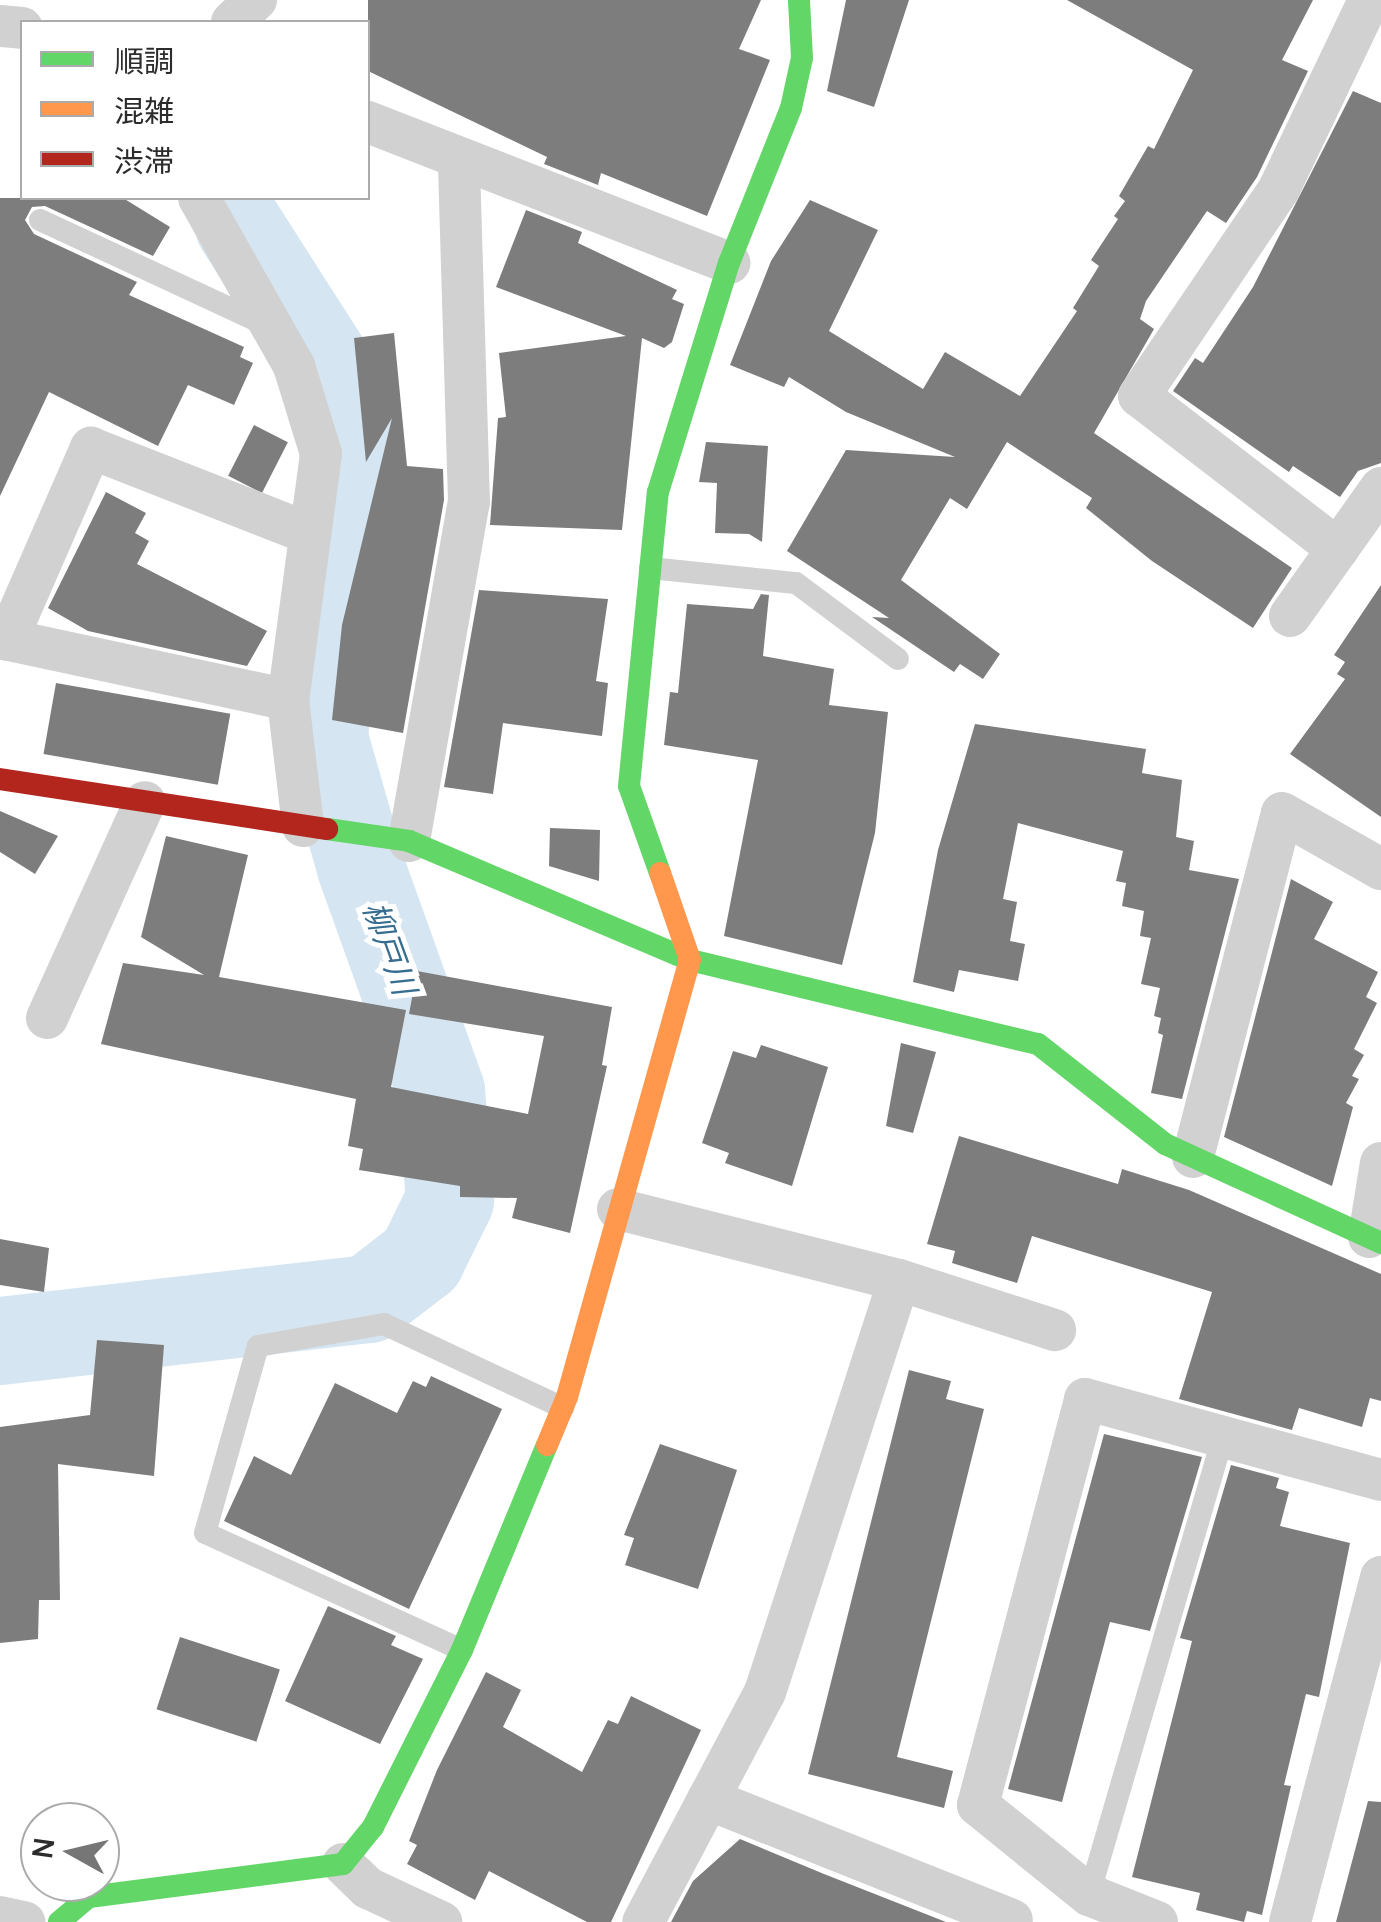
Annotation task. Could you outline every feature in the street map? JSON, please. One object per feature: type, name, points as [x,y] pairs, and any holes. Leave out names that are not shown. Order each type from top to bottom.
[{"type":"street","points":[[234,20],[256,0]]},
{"type":"street","points":[[59,1922],[89,1898],[343,1864],[373,1827],[462,1650],[563,1408],[690,960],[629,786],[658,492],[728,263],[791,108],[802,58],[799,0]]},
{"type":"street","points":[[1338,549],[1138,396],[1280,189],[1368,0]]},
{"type":"street","points":[[370,123],[728,263]]},
{"type":"street","points":[[409,841],[470,502],[458,158]]},
{"type":"street","points":[[201,200],[294,366],[322,454],[288,700],[303,826]]},
{"type":"street","points":[[288,700],[3,639],[91,448],[310,534]]},
{"type":"street","points":[[1290,616],[1381,488]]},
{"type":"street","points":[[0,780],[409,841],[690,960],[1038,1044],[1165,1144],[1375,1240],[1381,1163]]},
{"type":"street","points":[[47,1018],[145,802]]},
{"type":"street","points":[[1193,1157],[1282,813],[1381,870]]},
{"type":"street","points":[[618,1210],[899,1280],[1055,1330]]},
{"type":"street","points":[[644,1922],[764,1692],[899,1280]]},
{"type":"street","points":[[1157,1922],[1089,1895],[978,1805],[1085,1399],[1381,1480]]},
{"type":"street","points":[[1290,1922],[1381,1578]]},
{"type":"street","points":[[708,1799],[1012,1920]]},
{"type":"street","points":[[343,1864],[368,1888],[441,1922]]},
{"type":"street","points":[[0,1917],[24,1922]]},
{"type":"lane","points":[[40,220],[272,328]]},
{"type":"lane","points":[[650,568],[796,583],[898,660]]},
{"type":"lane","points":[[462,1650],[205,1533],[258,1346],[384,1324],[563,1408]]},
{"type":"lane","points":[[1089,1895],[1224,1437]]},
{"type":"building","points":[[368,0],[761,0],[739,49],[770,60],[707,216],[601,173],[598,185],[544,164],[547,157],[370,72]]},
{"type":"building","points":[[846,0],[909,0],[874,107],[827,91]]},
{"type":"building","points":[[1067,0],[1313,0],[1282,60],[1308,71],[1257,177],[1226,223],[1207,211],[1146,301],[1140,319],[1154,329],[1094,433],[1292,568],[1253,628],[1152,561],[1086,508],[1092,498],[1007,442],[967,509],[950,498],[901,580],[1000,654],[983,679],[960,664],[954,672],[872,617],[889,618],[787,551],[846,450],[955,457],[846,412],[789,377],[784,387],[730,365],[771,261],[810,200],[878,230],[829,331],[923,389],[945,352],[1020,396],[1077,311],[1073,308],[1099,266],[1091,260],[1125,201],[1119,196],[1148,146],[1154,149],[1193,70]]},
{"type":"building","points":[[1353,91],[1381,103],[1381,463],[1358,471],[1340,497],[1293,466],[1289,472],[1173,391],[1195,358],[1203,363],[1253,287]]},
{"type":"building","points":[[0,198],[126,200],[170,227],[153,256],[45,206],[32,207],[25,220],[34,234],[137,282],[129,295],[244,347],[240,357],[253,363],[234,405],[188,385],[158,446],[49,392],[0,496]]},
{"type":"building","points":[[526,210],[582,232],[578,243],[677,290],[672,299],[684,304],[672,342],[664,348],[642,338],[622,530],[490,525],[498,418],[506,417],[499,353],[626,336],[496,287]]},
{"type":"building","points":[[394,333],[407,466],[443,469],[444,500],[403,733],[332,720],[342,625],[392,418],[366,462],[354,338]]},
{"type":"building","points":[[254,425],[288,442],[262,493],[228,476]]},
{"type":"building","points":[[706,442],[768,446],[762,542],[749,534],[715,533],[717,483],[699,482]]},
{"type":"building","points":[[106,492],[146,513],[135,533],[149,541],[137,564],[267,631],[247,666],[88,631],[48,608]]},
{"type":"building","points":[[1381,585],[1381,817],[1290,754],[1345,679],[1337,674],[1345,662],[1334,655]]},
{"type":"building","points":[[479,590],[608,599],[596,681],[608,683],[602,736],[503,723],[493,794],[444,787]]},
{"type":"building","points":[[761,594],[769,595],[763,656],[834,669],[829,705],[888,712],[875,833],[842,965],[724,936],[758,760],[664,745],[670,692],[678,693],[687,604],[753,609]]},
{"type":"building","points":[[56,683],[230,714],[218,785],[43,754]]},
{"type":"building","points":[[975,724],[1146,749],[1142,773],[1182,780],[1176,837],[1194,841],[1189,870],[1239,879],[1182,1099],[1151,1093],[1163,1035],[1158,1033],[1161,1018],[1154,1016],[1160,988],[1141,984],[1151,938],[1140,936],[1144,911],[1122,906],[1126,883],[1116,881],[1123,851],[1018,823],[1003,899],[1017,902],[1010,941],[1025,944],[1018,981],[959,970],[954,992],[913,982],[938,850]]},
{"type":"building","points":[[0,811],[58,836],[35,874],[0,852]]},
{"type":"building","points":[[550,828],[600,830],[599,881],[549,866]]},
{"type":"building","points":[[166,836],[248,855],[219,977],[406,1010],[391,1087],[528,1114],[544,1036],[409,1014],[417,971],[612,1007],[602,1065],[607,1066],[570,1233],[512,1218],[517,1198],[460,1197],[460,1186],[359,1170],[363,1149],[348,1146],[356,1099],[101,1044],[123,963],[204,975],[141,937]]},
{"type":"building","points":[[1291,879],[1333,902],[1314,939],[1378,972],[1366,997],[1377,1003],[1354,1049],[1364,1055],[1352,1076],[1359,1079],[1346,1103],[1353,1107],[1332,1186],[1224,1137]]},
{"type":"building","points":[[901,1043],[936,1052],[913,1133],[886,1126]]},
{"type":"building","points":[[761,1045],[828,1067],[792,1186],[725,1163],[729,1153],[702,1143],[733,1051],[756,1058]]},
{"type":"building","points":[[959,1136],[1118,1184],[1122,1169],[1189,1190],[1381,1274],[1381,1401],[1370,1398],[1362,1427],[1299,1408],[1292,1430],[1179,1399],[1212,1292],[1032,1236],[1017,1283],[952,1263],[955,1251],[927,1244]]},
{"type":"building","points":[[0,1239],[49,1248],[44,1292],[0,1285]]},
{"type":"building","points":[[97,1340],[164,1345],[154,1476],[58,1464],[60,1600],[39,1600],[38,1639],[0,1643],[0,1427],[90,1415]]},
{"type":"building","points":[[909,1370],[951,1381],[946,1399],[984,1409],[897,1757],[953,1771],[944,1808],[808,1774]]},
{"type":"building","points":[[431,1376],[502,1409],[409,1609],[224,1521],[254,1456],[291,1475],[335,1383],[397,1413],[413,1381],[426,1387]]},
{"type":"building","points":[[1104,1434],[1202,1457],[1150,1631],[1110,1622],[1062,1802],[1008,1789]]},
{"type":"building","points":[[660,1444],[737,1470],[698,1589],[625,1565],[634,1538],[624,1535]]},
{"type":"building","points":[[1231,1465],[1279,1478],[1276,1488],[1289,1492],[1280,1526],[1350,1543],[1319,1697],[1306,1694],[1284,1785],[1291,1786],[1262,1915],[1247,1911],[1244,1922],[1196,1910],[1200,1893],[1132,1877],[1192,1641],[1180,1638]]},
{"type":"building","points":[[328,1606],[396,1636],[391,1645],[423,1659],[380,1744],[285,1701]]},
{"type":"building","points":[[180,1637],[280,1669],[256,1742],[157,1709]]},
{"type":"building","points":[[486,1672],[521,1690],[503,1727],[582,1772],[608,1720],[618,1724],[631,1696],[701,1730],[611,1922],[587,1922],[489,1871],[475,1900],[407,1864],[417,1845],[409,1841],[437,1770]]},
{"type":"building","points":[[1368,1801],[1381,1802],[1381,1922],[1336,1922]]},
{"type":"building","points":[[740,1839],[946,1922],[671,1922],[693,1881]]},
{"type":"waterway","name":"柳戸川","points":[[0,1341],[369,1299],[421,1259],[450,1200],[441,1091],[361,867],[324,738],[352,415],[335,376],[239,226]]},
{"type":"traffic: fast","points":[[660,873],[629,786],[658,492],[729,263],[791,108],[802,58],[799,0]]},
{"type":"traffic: fast","points":[[327,829],[409,841],[690,960],[1038,1044],[1165,1144],[1381,1243]]},
{"type":"traffic: fast","points":[[59,1922],[89,1897],[343,1864],[373,1827],[462,1650],[547,1445]]},
{"type":"traffic: slow","points":[[547,1445],[567,1397],[690,960],[660,873]]},
{"type":"traffic: jam","points":[[0,779],[327,829]]}]
